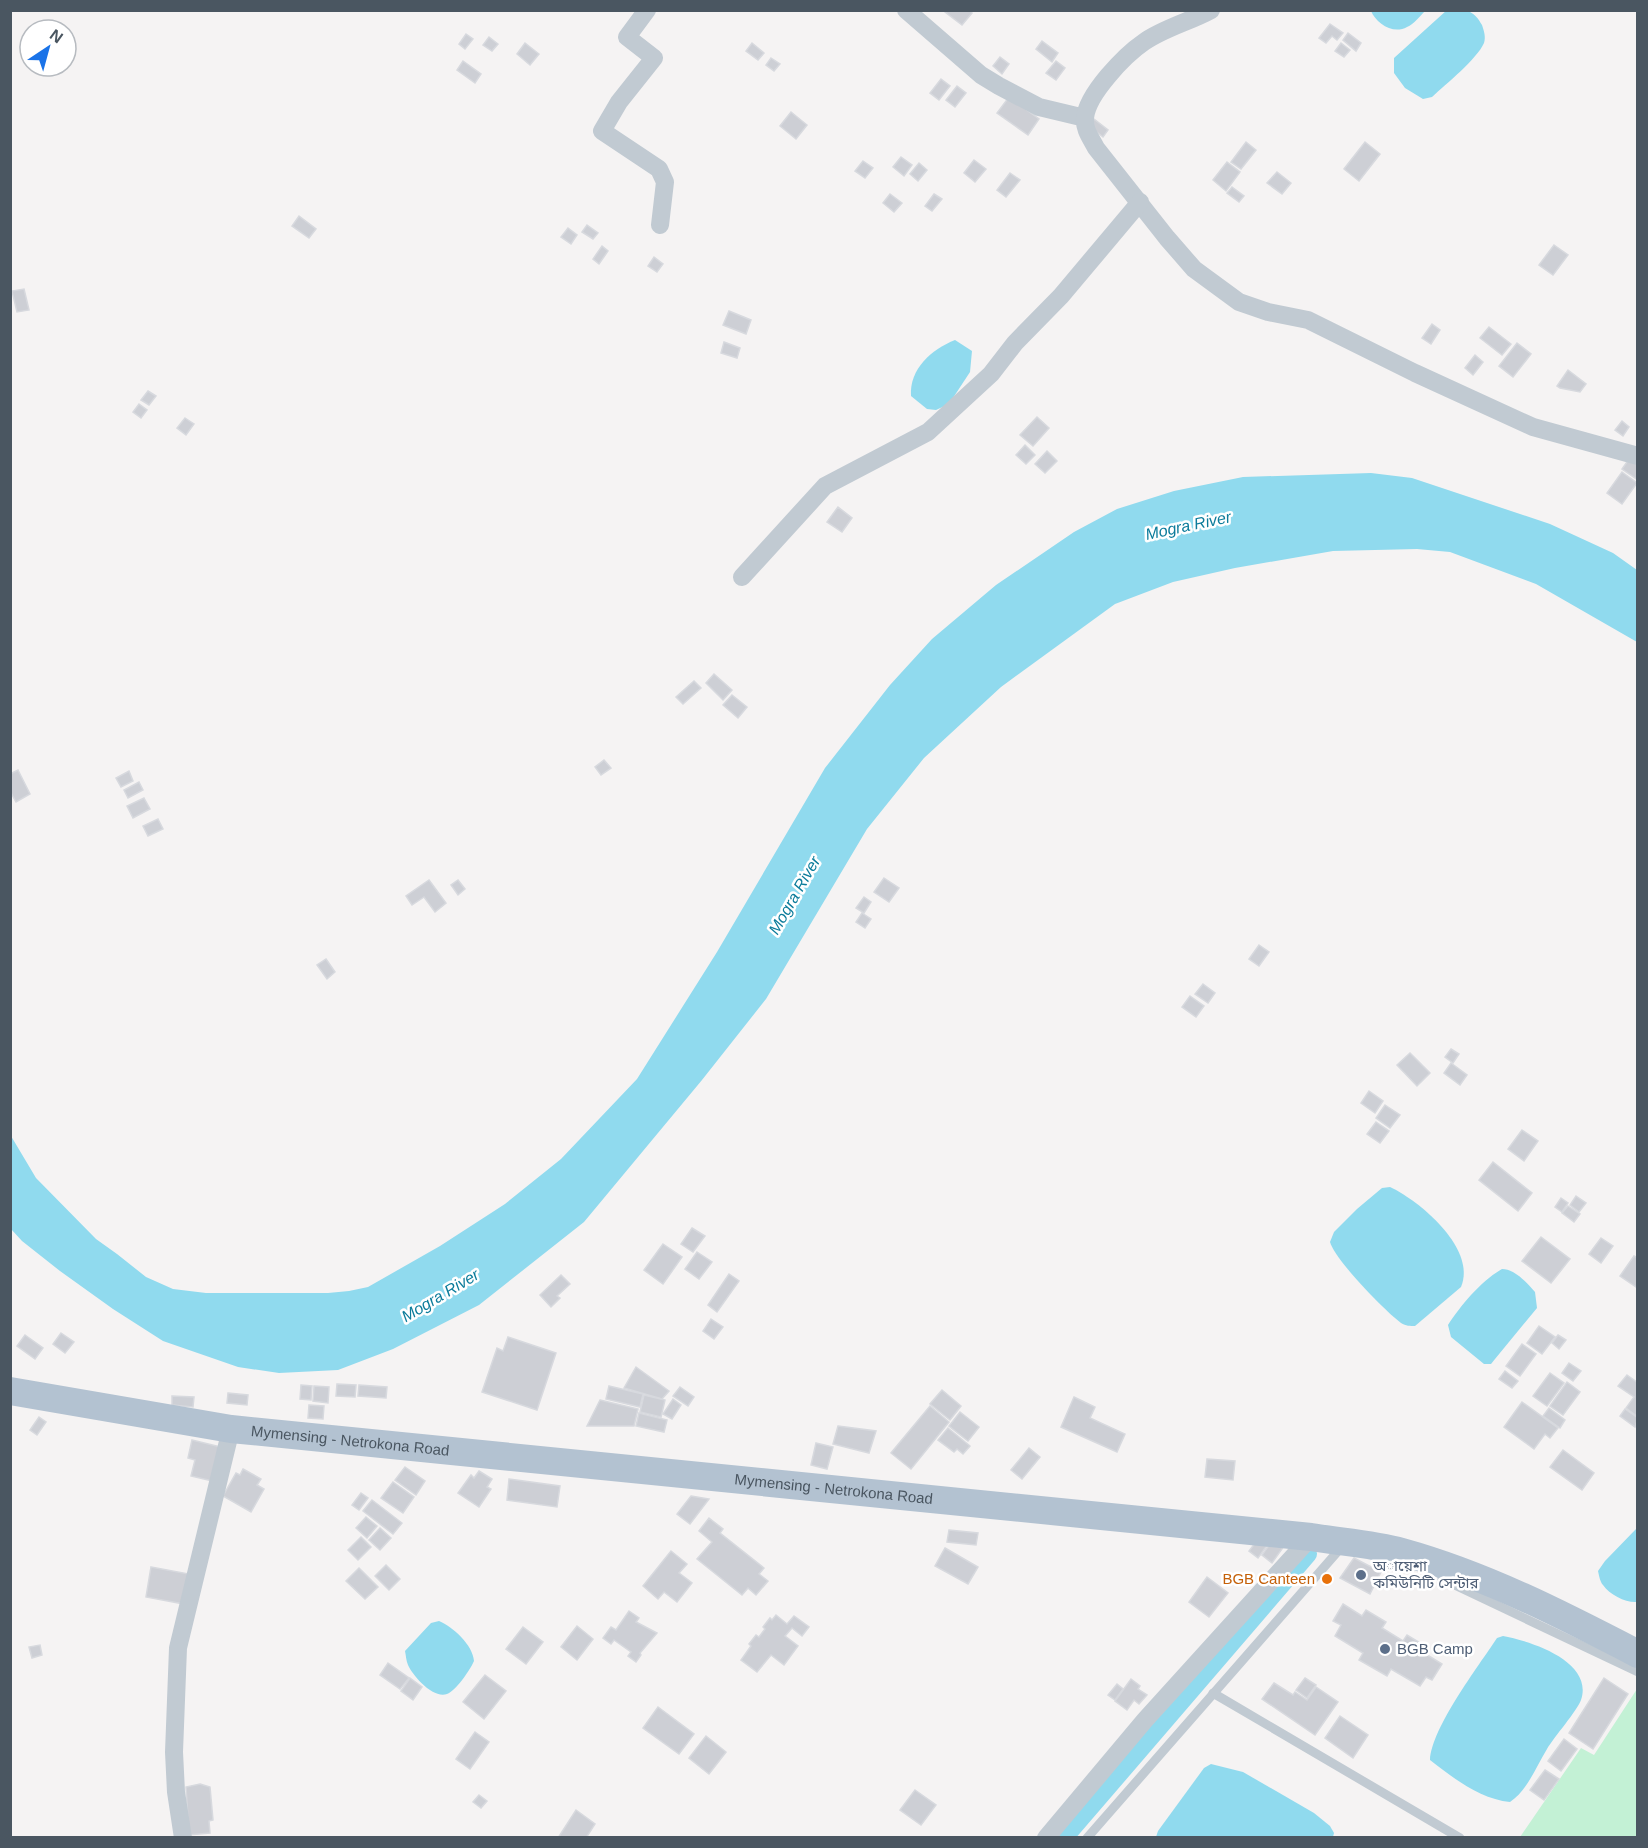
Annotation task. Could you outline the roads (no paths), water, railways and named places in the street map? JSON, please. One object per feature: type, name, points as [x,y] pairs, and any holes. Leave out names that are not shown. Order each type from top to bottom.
[{"type":"main road","name":"Mymensing - Netrokona Road","points":[[10,1391],[231,1429],[1311,1537],[1400,1551],[1476,1576],[1555,1611],[1638,1654]]},
{"type":"street","points":[[646,10],[627,37],[654,58],[619,102],[602,131],[659,169],[665,182],[660,225]]},
{"type":"street","points":[[906,10],[981,75],[999,86],[1039,106],[1085,118]]},
{"type":"street","points":[[1211,10],[1144,42],[1123,61],[1090,100],[1085,118],[1087,133],[1096,148],[1167,238],[1194,268],[1239,302],[1268,312],[1308,320],[1415,373],[1533,427],[1638,456]]},
{"type":"street","points":[[742,577],[825,486],[928,432],[991,374],[1015,343],[1060,296],[1140,202]]},
{"type":"street","points":[[183,1838],[176,1792],[174,1752],[178,1648],[231,1429]]},
{"type":"street","points":[[1046,1838],[1145,1720],[1311,1537]]},
{"type":"lane","points":[[1087,1838],[1339,1550],[1366,1549],[1398,1561]]},
{"type":"lane","points":[[1430,1574],[1638,1672]]},
{"type":"lane","points":[[1213,1693],[1460,1838]]},
{"type":"water","points":[[1371,10],[1425,11],[1410,26],[1396,30],[1377,20]]},
{"type":"water","points":[[1447,10],[1463,10],[1475,15],[1483,27],[1484,43],[1475,56],[1453,78],[1432,97],[1423,99],[1405,88],[1394,73],[1394,58]]},
{"type":"water","points":[[955,340],[972,351],[970,372],[949,404],[936,410],[927,409],[911,396],[914,377],[930,355]]},
{"type":"water","name":"Mogra River","points":[[1371,473],[1412,478],[1550,524],[1613,553],[1637,570],[1637,642],[1536,584],[1450,552],[1417,549],[1333,551],[1235,568],[1173,582],[1115,604],[1001,687],[924,758],[867,829],[766,999],[584,1222],[479,1305],[393,1349],[338,1370],[279,1373],[238,1367],[163,1341],[60,1271],[22,1241],[11,1229],[11,1136],[36,1178],[96,1239],[146,1277],[173,1289],[206,1293],[328,1293],[368,1287],[440,1246],[505,1204],[561,1159],[637,1079],[717,952],[825,768],[890,685],[932,639],[996,585],[1074,532],[1117,509],[1174,491],[1243,477]]},
{"type":"water","points":[[1390,1187],[1416,1203],[1443,1228],[1461,1257],[1464,1272],[1461,1287],[1415,1326],[1401,1323],[1384,1308],[1341,1261],[1330,1242],[1334,1232],[1357,1209],[1382,1188]]},
{"type":"water","points":[[1502,1269],[1516,1274],[1532,1288],[1535,1292],[1537,1308],[1491,1364],[1484,1364],[1451,1337],[1448,1325],[1472,1294]]},
{"type":"water","points":[[1637,1528],[1637,1602],[1633,1602],[1623,1600],[1610,1592],[1602,1584],[1598,1571]]},
{"type":"water","points":[[439,1621],[461,1637],[470,1649],[474,1661],[454,1689],[442,1695],[430,1690],[414,1675],[408,1665],[405,1651],[431,1623]]},
{"type":"water","points":[[1503,1636],[1543,1648],[1557,1655],[1578,1674],[1582,1686],[1579,1705],[1550,1744],[1526,1785],[1510,1802],[1478,1792],[1430,1760],[1433,1746],[1447,1715],[1497,1638]]},
{"type":"water","points":[[1211,1764],[1243,1772],[1314,1813],[1330,1826],[1334,1833],[1333,1837],[1156,1837],[1204,1768]]},
{"type":"waterway","points":[[1064,1838],[1308,1554]]},
{"type":"place","name":"অায়েশা কমিউনিটি সেন্টার","points":[[1361,1575]]},
{"type":"place","name":"BGB Canteen","points":[[1327,1579]]},
{"type":"place","name":"BGB Camp","points":[[1385,1649]]}]
